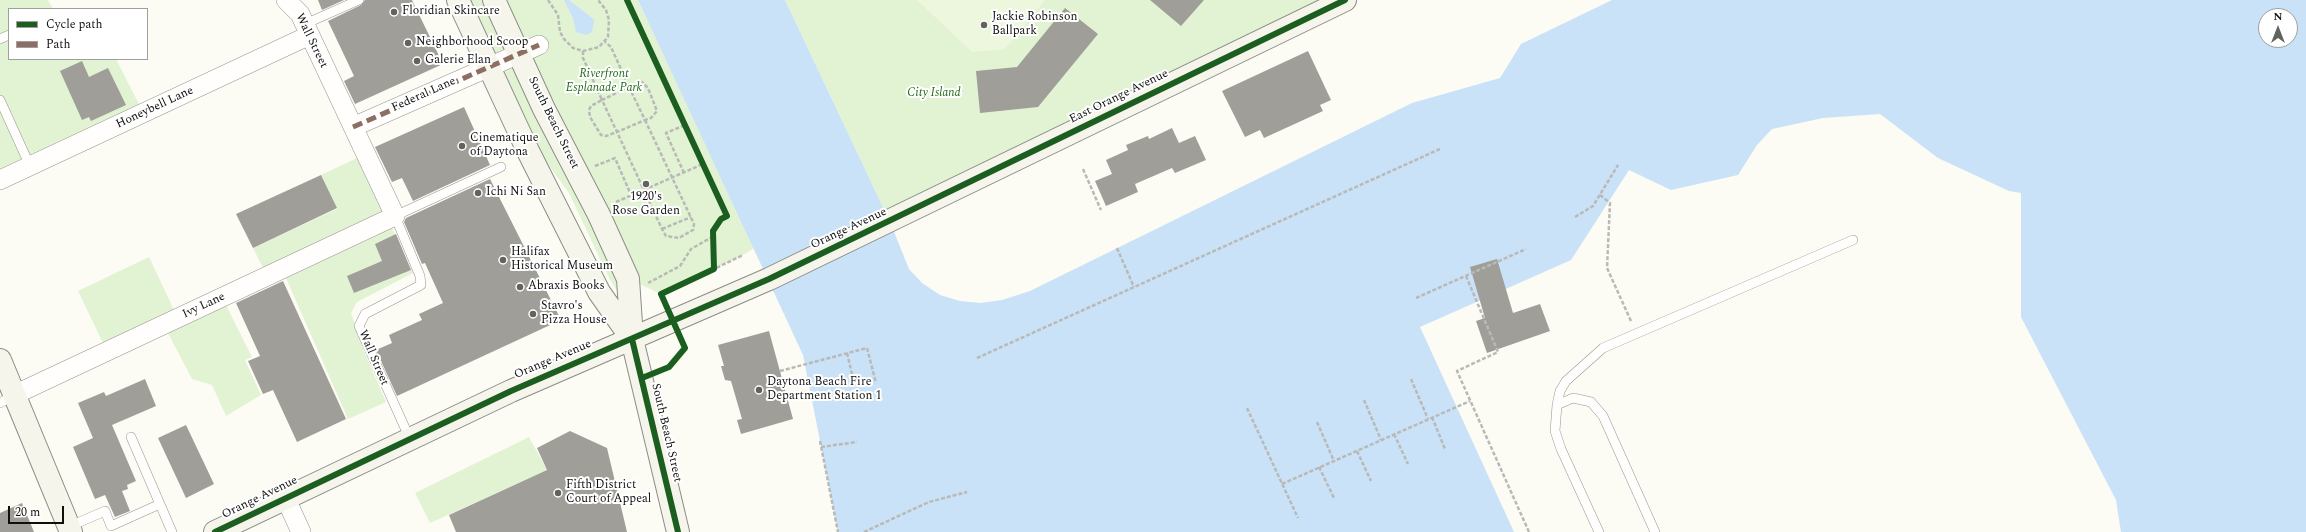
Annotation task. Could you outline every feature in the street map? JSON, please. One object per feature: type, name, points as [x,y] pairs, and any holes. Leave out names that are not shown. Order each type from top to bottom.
[{"type":"street","name":"Wall Street","points":[[286,0],[300,14],[353,127]]},
{"type":"street","name":"South Beach Street","points":[[458,0],[528,150],[598,292],[632,338]]},
{"type":"street","name":"South Beach Street","points":[[494,0],[544,110],[599,215],[628,279],[632,338],[678,532]]},
{"type":"street","name":"East Orange Avenue","points":[[903,215],[1345,0]]},
{"type":"street","name":"Honeybell Lane","points":[[0,180],[307,30]]},
{"type":"street","name":"Federal Lane","points":[[353,127],[539,45]]},
{"type":"street","points":[[353,127],[395,216]]},
{"type":"street","name":"Orange Avenue","points":[[215,532],[511,390],[755,285],[903,215]]},
{"type":"street","name":"Ivy Lane","points":[[7,399],[395,216]]},
{"type":"street","points":[[0,360],[7,399],[69,529]]},
{"type":"street","points":[[286,499],[300,532]]},
{"type":"lane","points":[[307,30],[359,0]]},
{"type":"lane","points":[[0,100],[30,166]]},
{"type":"lane","name":"Ivy Lane","points":[[395,216],[501,167]]},
{"type":"lane","name":"Wall Street","points":[[395,216],[420,276],[421,285],[365,314],[359,326],[410,439]]},
{"type":"lane","points":[[1599,532],[1561,449],[1555,431],[1557,405],[1560,391],[1566,380],[1603,348],[1853,240]]},
{"type":"lane","points":[[1557,405],[1573,398],[1583,399],[1591,402],[1603,416],[1655,532]]},
{"type":"lane","points":[[131,437],[172,532]]},
{"type":"lane","points":[[69,529],[105,511],[111,526],[160,504]]},
{"type":"path","points":[[548,0],[558,14],[560,32],[564,39],[573,48],[583,51],[599,47],[609,33],[609,20],[606,10],[598,0]]},
{"type":"path","points":[[627,0],[727,216],[716,225],[713,232],[712,237],[715,251],[714,269],[744,255]]},
{"type":"path","points":[[583,51],[584,58],[602,100],[662,229],[666,236],[678,238],[693,230],[694,224],[611,47],[604,42]]},
{"type":"path","points":[[642,82],[648,88],[657,111],[656,115],[606,136],[601,135],[590,117],[591,106],[602,100],[642,82]]},
{"type":"path","points":[[684,125],[666,133],[684,173]]},
{"type":"path","points":[[977,358],[1440,149]]},
{"type":"path","points":[[594,166],[615,158],[631,195]]},
{"type":"path","points":[[612,204],[703,164]]},
{"type":"path","points":[[1576,217],[1593,206],[1618,165]]},
{"type":"path","points":[[1083,169],[1102,210]]},
{"type":"path","points":[[1600,195],[1610,203],[1607,268],[1636,333]]},
{"type":"path","points":[[662,229],[691,218]]},
{"type":"path","points":[[647,283],[680,266],[690,249],[712,237]]},
{"type":"path","points":[[1117,248],[1134,288]]},
{"type":"path","points":[[1416,298],[1526,249]]},
{"type":"path","points":[[1466,276],[1498,352],[1457,371],[1529,532]]},
{"type":"path","points":[[780,371],[805,363],[867,348],[876,383]]},
{"type":"path","points":[[847,353],[855,387]]},
{"type":"path","points":[[1411,379],[1428,419]]},
{"type":"path","points":[[1364,400],[1380,440]]},
{"type":"path","points":[[1282,484],[1470,401]]},
{"type":"path","points":[[1247,408],[1298,518]]},
{"type":"path","points":[[1432,417],[1445,449]]},
{"type":"path","points":[[1317,422],[1334,460]]},
{"type":"path","points":[[1394,434],[1408,464]]},
{"type":"path","points":[[820,441],[838,532]]},
{"type":"path","points":[[821,447],[857,442]]},
{"type":"path","points":[[1357,451],[1371,481]]},
{"type":"path","points":[[1319,467],[1334,498]]},
{"type":"path","points":[[864,532],[929,502],[967,492]]},
{"type":"green space","points":[[0,0],[48,0],[52,8],[8,8],[8,60],[117,60],[140,106],[0,178]]},
{"type":"green space","points":[[469,0],[484,0],[591,220],[621,290],[619,294],[609,278],[569,193],[542,156]]},
{"type":"green space","name":"Riverfront Esplanade Park","points":[[494,0],[638,0],[754,248],[743,255],[661,294],[628,279]]},
{"type":"green space","name":"City Island","points":[[785,0],[1345,0],[890,222]]},
{"type":"green space","name":"Jackie Robinson Ballpark","points":[[917,0],[1045,0],[1005,49],[972,52]]},
{"type":"green space","points":[[357,158],[383,211],[263,268],[253,248],[337,209],[321,175]]},
{"type":"green space","points":[[392,228],[413,273],[357,302],[351,313],[364,351],[386,402],[348,419],[286,278]]},
{"type":"green space","points":[[149,257],[174,310],[103,343],[78,291]]},
{"type":"green space","points":[[226,305],[252,357],[245,360],[261,395],[226,416],[212,385],[192,379],[168,333]]},
{"type":"green space","points":[[529,437],[547,470],[430,523],[415,493]]},
{"type":"water","points":[[564,0],[569,0],[592,18],[594,21],[592,32],[586,35],[576,32],[573,18]]},
{"type":"water","points":[[638,0],[785,0],[890,222],[909,269],[922,283],[940,295],[960,301],[980,303],[1002,300],[1030,291],[1412,103],[1500,78],[1521,44],[1612,0],[2306,0],[2306,532],[2121,532],[2116,500],[2021,317],[2021,193],[2009,191],[1938,158],[1880,114],[1823,118],[1772,129],[1757,145],[1738,175],[1671,190],[1629,170],[1571,260],[1420,327],[1514,532],[838,532],[803,355]]},
{"type":"building","points":[[318,0],[344,0],[322,10]]},
{"type":"building","points":[[365,0],[412,0],[443,64],[355,104],[344,81],[354,76],[328,21],[361,5]]},
{"type":"building","points":[[1150,0],[1204,0],[1181,26]]},
{"type":"building","points":[[1065,8],[1098,34],[1038,107],[980,113],[976,71],[1017,67]]},
{"type":"building","points":[[1308,51],[1331,100],[1320,105],[1323,111],[1264,138],[1260,130],[1245,137],[1222,91]]},
{"type":"building","points":[[82,61],[89,77],[108,68],[126,105],[91,121],[89,117],[82,120],[60,71]]},
{"type":"building","points":[[464,107],[490,165],[413,201],[402,178],[392,182],[375,147]]},
{"type":"building","points":[[1172,128],[1179,143],[1195,136],[1206,160],[1175,173],[1172,168],[1135,184],[1138,192],[1106,206],[1095,181],[1112,174],[1106,160],[1128,150],[1126,145],[1148,136],[1149,139]]},
{"type":"building","points":[[321,175],[337,208],[253,248],[236,214]]},
{"type":"building","points":[[490,179],[561,320],[397,396],[376,350],[392,343],[389,335],[422,320],[419,314],[443,303],[425,263],[422,264],[404,222],[406,218]]},
{"type":"building","points":[[396,234],[411,270],[354,293],[347,276],[382,261],[375,244]]},
{"type":"building","points":[[1497,259],[1513,313],[1540,304],[1550,331],[1487,353],[1476,321],[1485,318],[1470,267]]},
{"type":"building","points":[[283,281],[346,419],[297,442],[273,390],[263,394],[248,361],[260,356],[236,303]]},
{"type":"building","name":"Daytona Beach Fire Department Station 1","points":[[769,331],[793,419],[741,434],[737,420],[742,419],[731,381],[725,380],[721,366],[724,366],[718,345]]},
{"type":"building","points":[[145,379],[156,406],[112,425],[136,481],[127,485],[128,489],[122,491],[130,511],[115,517],[105,495],[95,499],[73,447],[93,438],[78,403],[104,392],[106,396]]},
{"type":"building","points":[[186,425],[214,484],[186,498],[158,438]]},
{"type":"building","name":"Fifth District Court of Appeal","points":[[570,431],[607,448],[627,532],[456,532],[449,515],[547,470],[537,448]]},
{"type":"building","points":[[22,503],[34,532],[0,532],[0,513]]},
{"type":"marked path","points":[[353,127],[539,45]]},
{"type":"cycle path","points":[[627,0],[727,216],[721,219],[713,231],[714,269],[661,294],[685,348],[669,367],[642,378]]},
{"type":"cycle path","points":[[215,532],[511,391],[769,279],[1345,0]]},
{"type":"cycle path","points":[[632,339],[678,532]]},
{"type":"place","name":"Floridian Skincare","points":[[394,12]]},
{"type":"place","name":"Jackie Robinson Ballpark","points":[[984,25]]},
{"type":"place","name":"Neighborhood Scoop","points":[[408,43]]},
{"type":"place","name":"Galerie Elan","points":[[417,61]]},
{"type":"place","name":"Cinematique of Daytona","points":[[462,146]]},
{"type":"place","name":"1920's Rose Garden","points":[[646,184]]},
{"type":"place","name":"Ichi Ni San","points":[[478,193]]},
{"type":"place","name":"Halifax Historical Museum","points":[[503,260]]},
{"type":"place","name":"Abraxis Books","points":[[520,287]]},
{"type":"place","name":"Stavro's Pizza House","points":[[533,314]]},
{"type":"place","name":"Daytona Beach Fire Department Station 1","points":[[759,390]]},
{"type":"place","name":"Fifth District Court of Appeal","points":[[558,493]]}]
